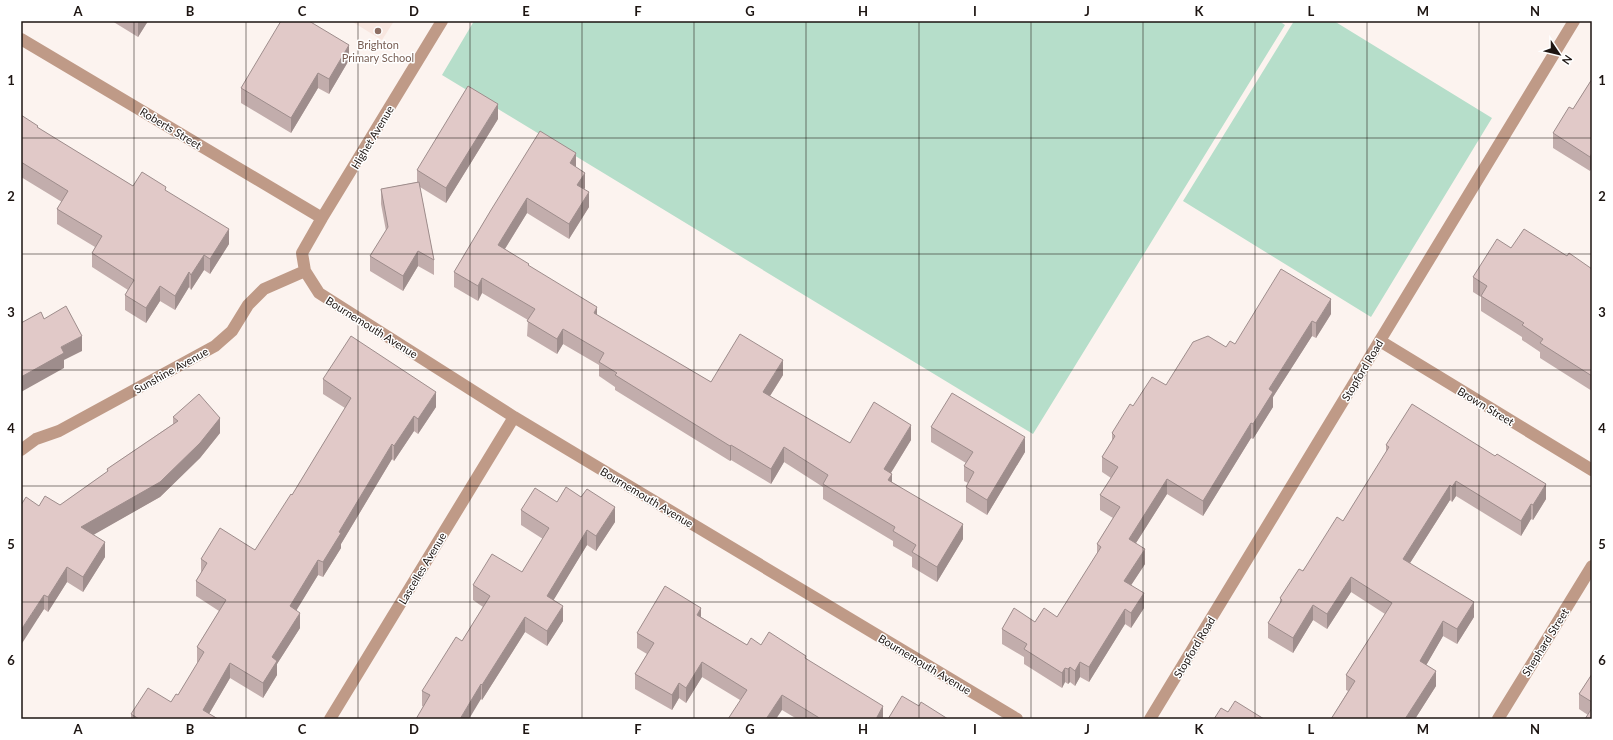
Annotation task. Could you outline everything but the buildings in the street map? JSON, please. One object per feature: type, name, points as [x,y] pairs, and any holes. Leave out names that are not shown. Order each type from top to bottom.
[{"type":"street","name":"Highet Avenue","points":[[302,253],[442,21]]},
{"type":"street","name":"Stopford Road","points":[[1150,719],[1574,21]]},
{"type":"street","name":"Roberts Street","points":[[21,39],[322,218]]},
{"type":"street","name":"Bournemouth Avenue","points":[[302,253],[304,271],[320,293],[514,417],[1017,719]]},
{"type":"street","name":"Sunshine Avenue","points":[[21,450],[36,439],[59,431],[215,346],[232,331],[248,305],[264,289],[304,271]]},
{"type":"street","name":"Brown Street","points":[[1380,341],[1592,470]]},
{"type":"street","name":"Lascelles Avenue","points":[[330,719],[514,417]]},
{"type":"street","name":"Shephard Street","points":[[1498,719],[1592,566]]},
{"type":"shaded area","name":"Brighton Primary School","points":[[351,21],[394,21],[382,40]]},
{"type":"green space","points":[[474,21],[1279,21],[1285,25],[1033,434],[442,75]]},
{"type":"green space","points":[[1294,21],[1334,21],[1492,118],[1371,317],[1183,201]]},
{"type":"place","name":"Brighton Primary School","points":[[378,31]]}]
